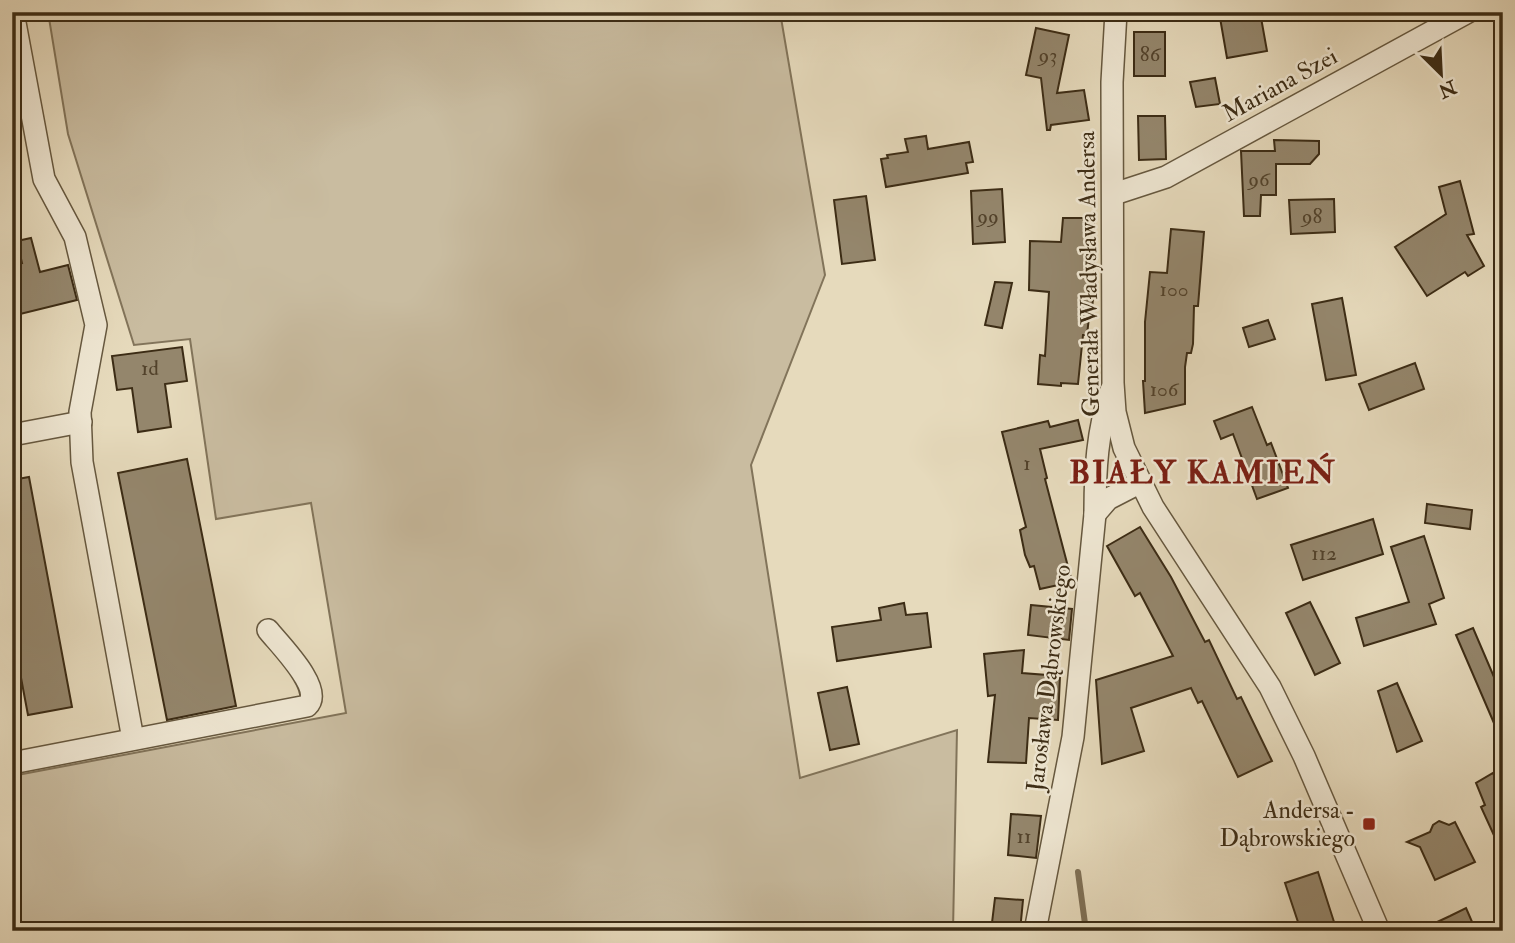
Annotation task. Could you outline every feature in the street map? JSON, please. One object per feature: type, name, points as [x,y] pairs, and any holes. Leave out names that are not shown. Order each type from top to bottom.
[{"type":"street","points":[[13,12],[44,179],[75,237],[96,325],[87,365],[81,422],[82,462],[134,739]]},
{"type":"street","name":"Generała Władysława Andersa","points":[[1115,12],[1112,82],[1113,383],[1115,412],[1124,448],[1153,507],[1270,687],[1304,756],[1379,931]]},
{"type":"street","name":"Mariana Szei","points":[[1114,194],[1166,177],[1468,12]]},
{"type":"street","name":"Jarosława Dąbrowskiego","points":[[1035,931],[1073,737],[1095,514],[1095,478],[1101,418],[1113,383]]},
{"type":"street","points":[[12,435],[81,422]]},
{"type":"street","points":[[1095,478],[1112,468],[1120,468],[1141,482],[1108,499],[1095,514]]},
{"type":"street","points":[[12,763],[307,706],[313,697],[309,682],[268,630]]},
{"type":"shaded area","points":[[48,12],[780,12],[825,275],[751,465],[800,778],[957,730],[953,931],[12,931],[12,776],[346,713],[311,503],[216,519],[190,339],[134,345],[68,134]]},
{"type":"building","points":[[1219,12],[1260,12],[1267,51],[1227,58]]},
{"type":"building","points":[[1036,28],[1069,35],[1057,93],[1084,90],[1089,120],[1051,125],[1050,130],[1047,130],[1041,78],[1026,75]]},
{"type":"building","points":[[1134,32],[1165,32],[1165,76],[1134,76]]},
{"type":"building","points":[[1215,78],[1220,104],[1196,107],[1190,82]]},
{"type":"building","points":[[1138,116],[1165,116],[1166,159],[1139,160]]},
{"type":"building","points":[[926,136],[928,149],[969,142],[973,162],[966,163],[968,173],[886,187],[881,159],[888,158],[887,155],[908,152],[905,139]]},
{"type":"building","points":[[1274,140],[1319,141],[1319,154],[1310,164],[1276,164],[1276,195],[1261,195],[1260,216],[1244,216],[1241,151],[1275,151]]},
{"type":"building","points":[[1460,181],[1474,234],[1467,235],[1484,266],[1468,276],[1465,272],[1427,296],[1395,247],[1446,214],[1439,187]]},
{"type":"building","points":[[1002,189],[1005,242],[973,244],[971,191]]},
{"type":"building","points":[[866,196],[875,260],[842,264],[834,200]]},
{"type":"building","points":[[1334,199],[1335,232],[1291,234],[1289,200]]},
{"type":"building","points":[[1063,218],[1094,218],[1094,290],[1087,335],[1083,335],[1078,384],[1061,383],[1061,386],[1038,384],[1040,355],[1045,356],[1049,292],[1029,290],[1030,241],[1061,242]]},
{"type":"building","points":[[1171,229],[1204,232],[1198,306],[1194,306],[1193,344],[1191,353],[1187,353],[1185,367],[1185,404],[1145,413],[1145,322],[1150,272],[1167,273]]},
{"type":"building","points":[[31,238],[40,272],[68,265],[77,300],[12,316],[12,264],[22,263],[17,241]]},
{"type":"building","points":[[995,282],[1012,283],[1002,328],[985,325]]},
{"type":"building","points":[[1342,298],[1356,375],[1326,380],[1312,304]]},
{"type":"building","points":[[1268,320],[1275,339],[1249,347],[1243,328]]},
{"type":"building","points":[[182,347],[187,381],[165,384],[171,427],[138,432],[132,388],[117,390],[112,356]]},
{"type":"building","points":[[1415,363],[1424,389],[1369,410],[1359,384]]},
{"type":"building","points":[[1252,407],[1267,445],[1271,443],[1288,488],[1257,499],[1233,434],[1221,439],[1214,421]]},
{"type":"building","points":[[1078,420],[1083,440],[1040,449],[1047,478],[1045,479],[1072,582],[1040,589],[1034,566],[1030,567],[1025,555],[1020,530],[1026,527],[1002,432],[1048,421],[1050,427]]},
{"type":"building","points":[[187,459],[236,706],[167,720],[118,473]]},
{"type":"building","points":[[29,477],[72,707],[28,715],[12,630],[12,480]]},
{"type":"building","points":[[1427,504],[1472,510],[1470,529],[1425,523]]},
{"type":"building","points":[[1373,519],[1383,554],[1303,580],[1291,545]]},
{"type":"building","points":[[1140,527],[1171,577],[1205,642],[1209,640],[1237,699],[1241,697],[1272,761],[1238,777],[1202,701],[1198,703],[1191,688],[1131,708],[1144,751],[1102,764],[1096,680],[1173,656],[1140,593],[1135,596],[1107,546]]},
{"type":"building","points":[[1424,536],[1444,598],[1429,604],[1436,624],[1364,646],[1356,618],[1409,602],[1391,547]]},
{"type":"building","points":[[1310,602],[1340,663],[1315,675],[1286,613]]},
{"type":"building","points":[[904,603],[906,615],[927,613],[931,647],[837,661],[832,627],[881,620],[879,608]]},
{"type":"building","points":[[1031,605],[1072,609],[1069,640],[1028,635]]},
{"type":"building","points":[[1473,628],[1503,698],[1503,744],[1456,635]]},
{"type":"building","points":[[1024,650],[1022,673],[1060,676],[1058,720],[1029,718],[1026,763],[988,762],[995,695],[988,696],[984,654]]},
{"type":"building","points":[[1397,683],[1422,741],[1397,752],[1378,691]]},
{"type":"building","points":[[847,687],[859,744],[830,750],[818,693]]},
{"type":"building","points":[[1493,773],[1503,795],[1503,855],[1481,807],[1485,805],[1476,783]]},
{"type":"building","points":[[1011,814],[1041,816],[1036,858],[1008,855]]},
{"type":"building","points":[[1439,821],[1449,825],[1455,822],[1475,862],[1435,880],[1420,847],[1407,842],[1430,832],[1433,825]]},
{"type":"building","points":[[1318,872],[1335,925],[1317,931],[1301,931],[1285,883]]},
{"type":"building","points":[[995,898],[1023,900],[1020,931],[991,931]]},
{"type":"building","points":[[1466,908],[1476,931],[1418,931],[1450,916]]},
{"type":"waterway","points":[[1078,872],[1086,931]]},
{"type":"place","name":"Andersa - Dąbrowskiego","points":[[1369,824]]},
{"type":"district","name":"BIAŁY KAMIEŃ","points":[[1203,473]]}]
